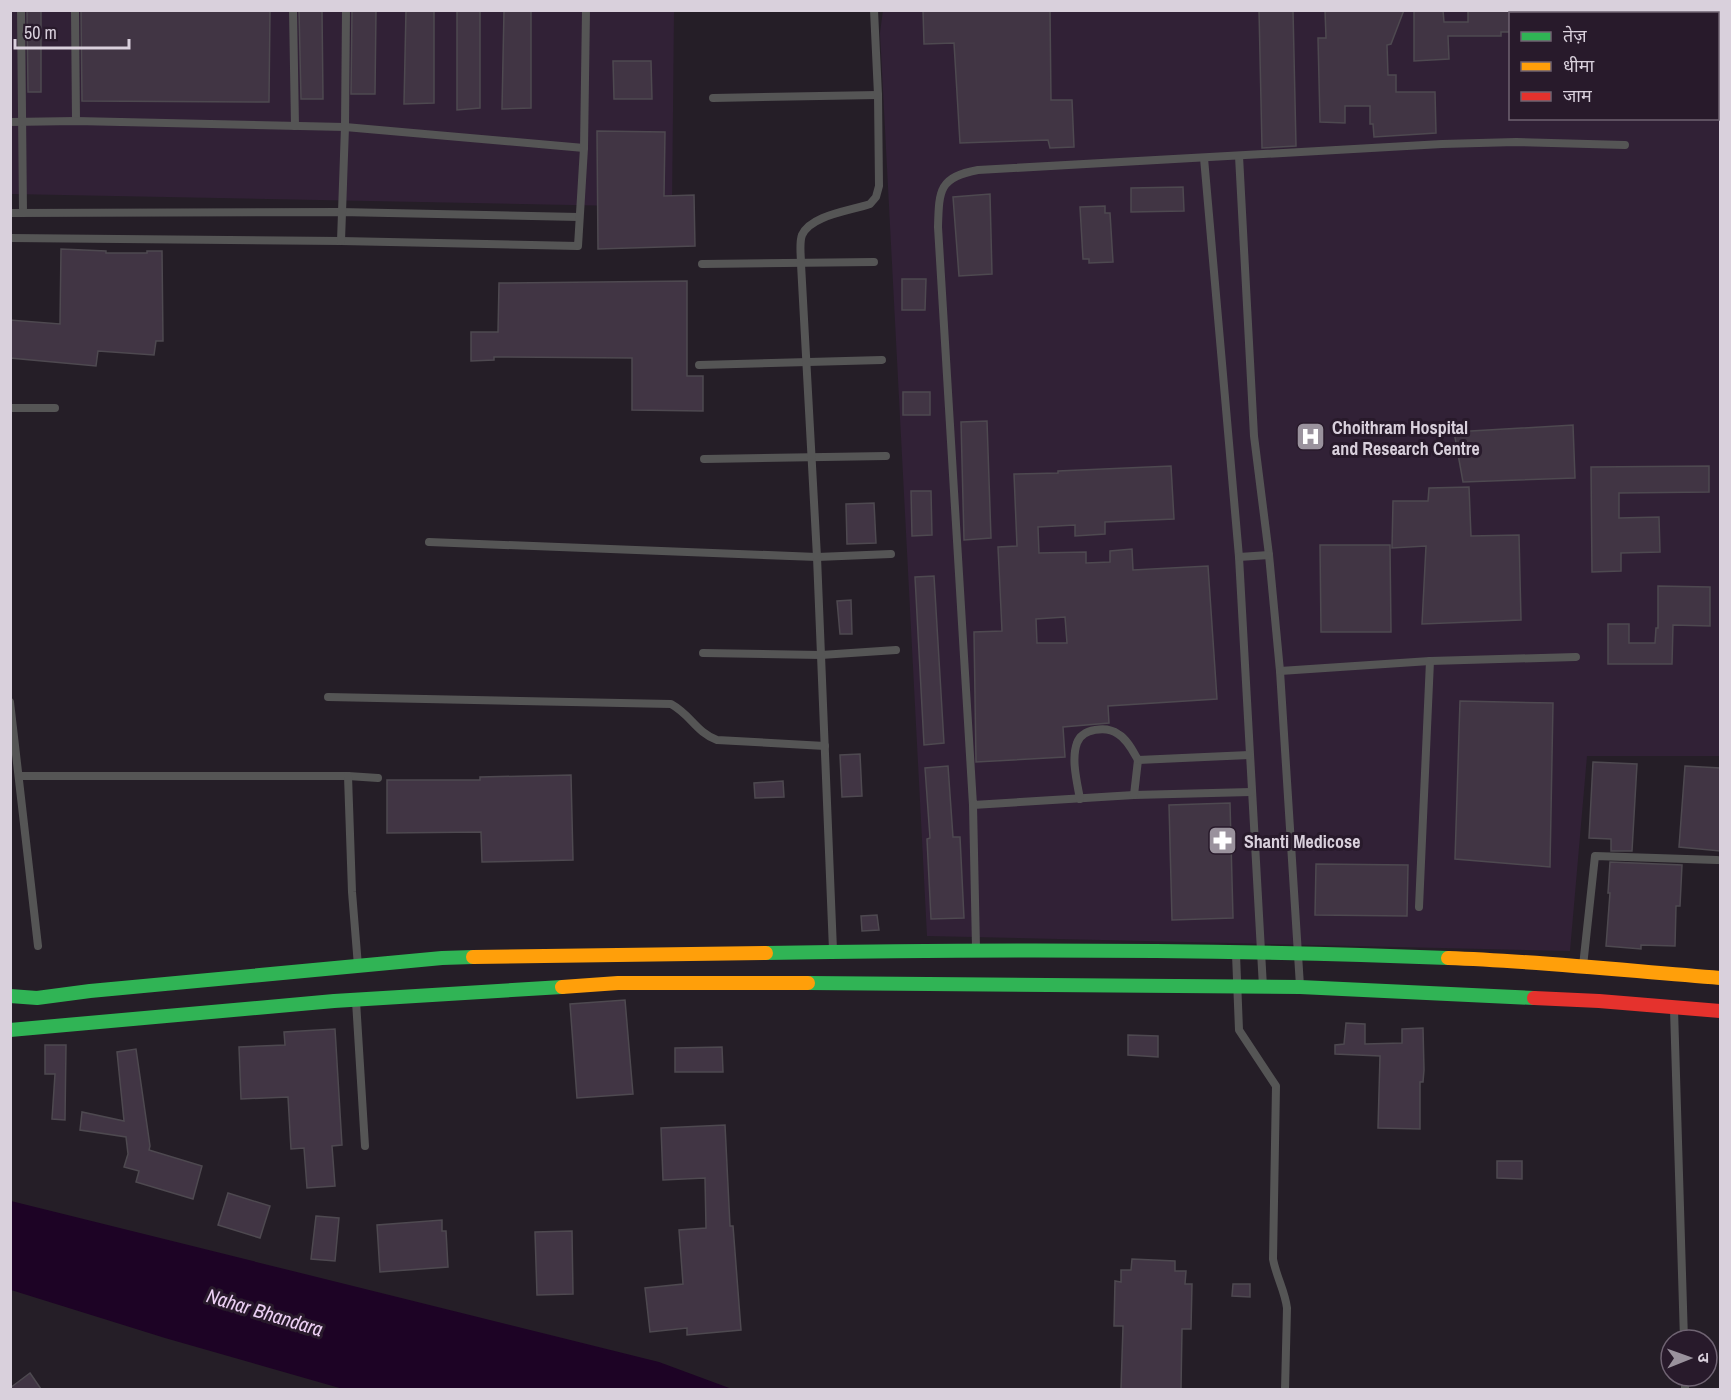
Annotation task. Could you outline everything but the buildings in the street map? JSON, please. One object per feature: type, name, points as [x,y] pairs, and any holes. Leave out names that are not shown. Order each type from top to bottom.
[{"type":"main road","points":[[10,996],[37,998],[442,958],[976,949],[1297,952],[1515,960],[1583,968],[1720,978]]},
{"type":"main road","points":[[10,1030],[356,1000],[618,983],[1300,987],[1599,1001],[1720,1011]]},
{"type":"main road","points":[[10,1040],[32,1029]]},
{"type":"lane","points":[[21,10],[20,122],[23,213]]},
{"type":"lane","points":[[75,10],[76,121]]},
{"type":"lane","points":[[293,10],[295,126]]},
{"type":"lane","points":[[340,241],[345,127],[346,10]]},
{"type":"lane","points":[[10,238],[578,246],[584,148],[586,10]]},
{"type":"lane","points":[[833,952],[801,237],[808,225],[870,204],[876,197],[879,186],[874,10]]},
{"type":"lane","points":[[713,98],[878,95]]},
{"type":"lane","points":[[10,122],[76,121],[345,127],[584,148]]},
{"type":"lane","points":[[976,949],[973,805],[938,227],[939,202],[946,183],[958,174],[978,170],[1495,142],[1624,145]]},
{"type":"lane","points":[[1239,156],[1254,436],[1269,555],[1280,671],[1300,987]]},
{"type":"lane","points":[[1204,158],[1239,557],[1251,792],[1263,953],[1263,988]]},
{"type":"lane","points":[[10,213],[340,212],[579,217]]},
{"type":"lane","points":[[702,264],[874,262]]},
{"type":"lane","points":[[699,365],[882,360]]},
{"type":"lane","points":[[10,408],[55,408]]},
{"type":"lane","points":[[704,459],[886,456]]},
{"type":"lane","points":[[429,542],[817,557],[891,554]]},
{"type":"lane","points":[[1239,557],[1269,555]]},
{"type":"lane","points":[[703,653],[821,655],[896,650]]},
{"type":"lane","points":[[1280,671],[1430,662],[1576,657]]},
{"type":"lane","points":[[1419,907],[1430,662]]},
{"type":"lane","points":[[328,697],[671,704],[682,710],[705,736],[717,740],[825,746]]},
{"type":"lane","points":[[10,702],[38,946]]},
{"type":"lane","points":[[1080,799],[1077,780],[1077,743],[1089,731],[1117,732],[1125,739],[1138,760],[1134,795]]},
{"type":"lane","points":[[1138,760],[1249,755]]},
{"type":"lane","points":[[19,776],[348,776],[378,778]]},
{"type":"lane","points":[[348,776],[352,892],[358,966]]},
{"type":"lane","points":[[973,805],[1134,795],[1251,792]]},
{"type":"lane","points":[[1583,968],[1595,856],[1717,860]]},
{"type":"lane","points":[[1236,952],[1239,1030],[1276,1086],[1273,1259],[1287,1308],[1285,1389]]},
{"type":"lane","points":[[356,1000],[365,1146]]},
{"type":"lane","points":[[1674,1009],[1684,1328]]},
{"type":"shaded area","name":"Choithram Hospital and Research Centre","points":[[883,10],[1720,11],[1720,756],[1587,756],[1570,951],[927,936],[880,33]]},
{"type":"shaded area","points":[[11,11],[674,11],[672,207],[11,194]]},
{"type":"water","name":"Nahar Bhandara","points":[[11,1201],[659,1362],[732,1389],[343,1389],[165,1338],[11,1290]]},
{"type":"traffic: fast","points":[[766,953],[1107,951],[1448,958]]},
{"type":"traffic: fast","points":[[10,996],[37,998],[90,991],[473,957]]},
{"type":"traffic: fast","points":[[808,983],[1300,987],[1534,998]]},
{"type":"traffic: fast","points":[[10,1030],[334,1001],[562,987]]},
{"type":"traffic: slow","points":[[473,957],[766,953]]},
{"type":"traffic: slow","points":[[1448,958],[1720,978]]},
{"type":"traffic: slow","points":[[562,987],[618,983],[808,983]]},
{"type":"traffic: jam","points":[[1534,998],[1720,1011]]},
{"type":"place","name":"Choithram Hospital and Research Centre","points":[[1311,437]]},
{"type":"place","name":"Shanti Medicose","points":[[1223,841]]}]
